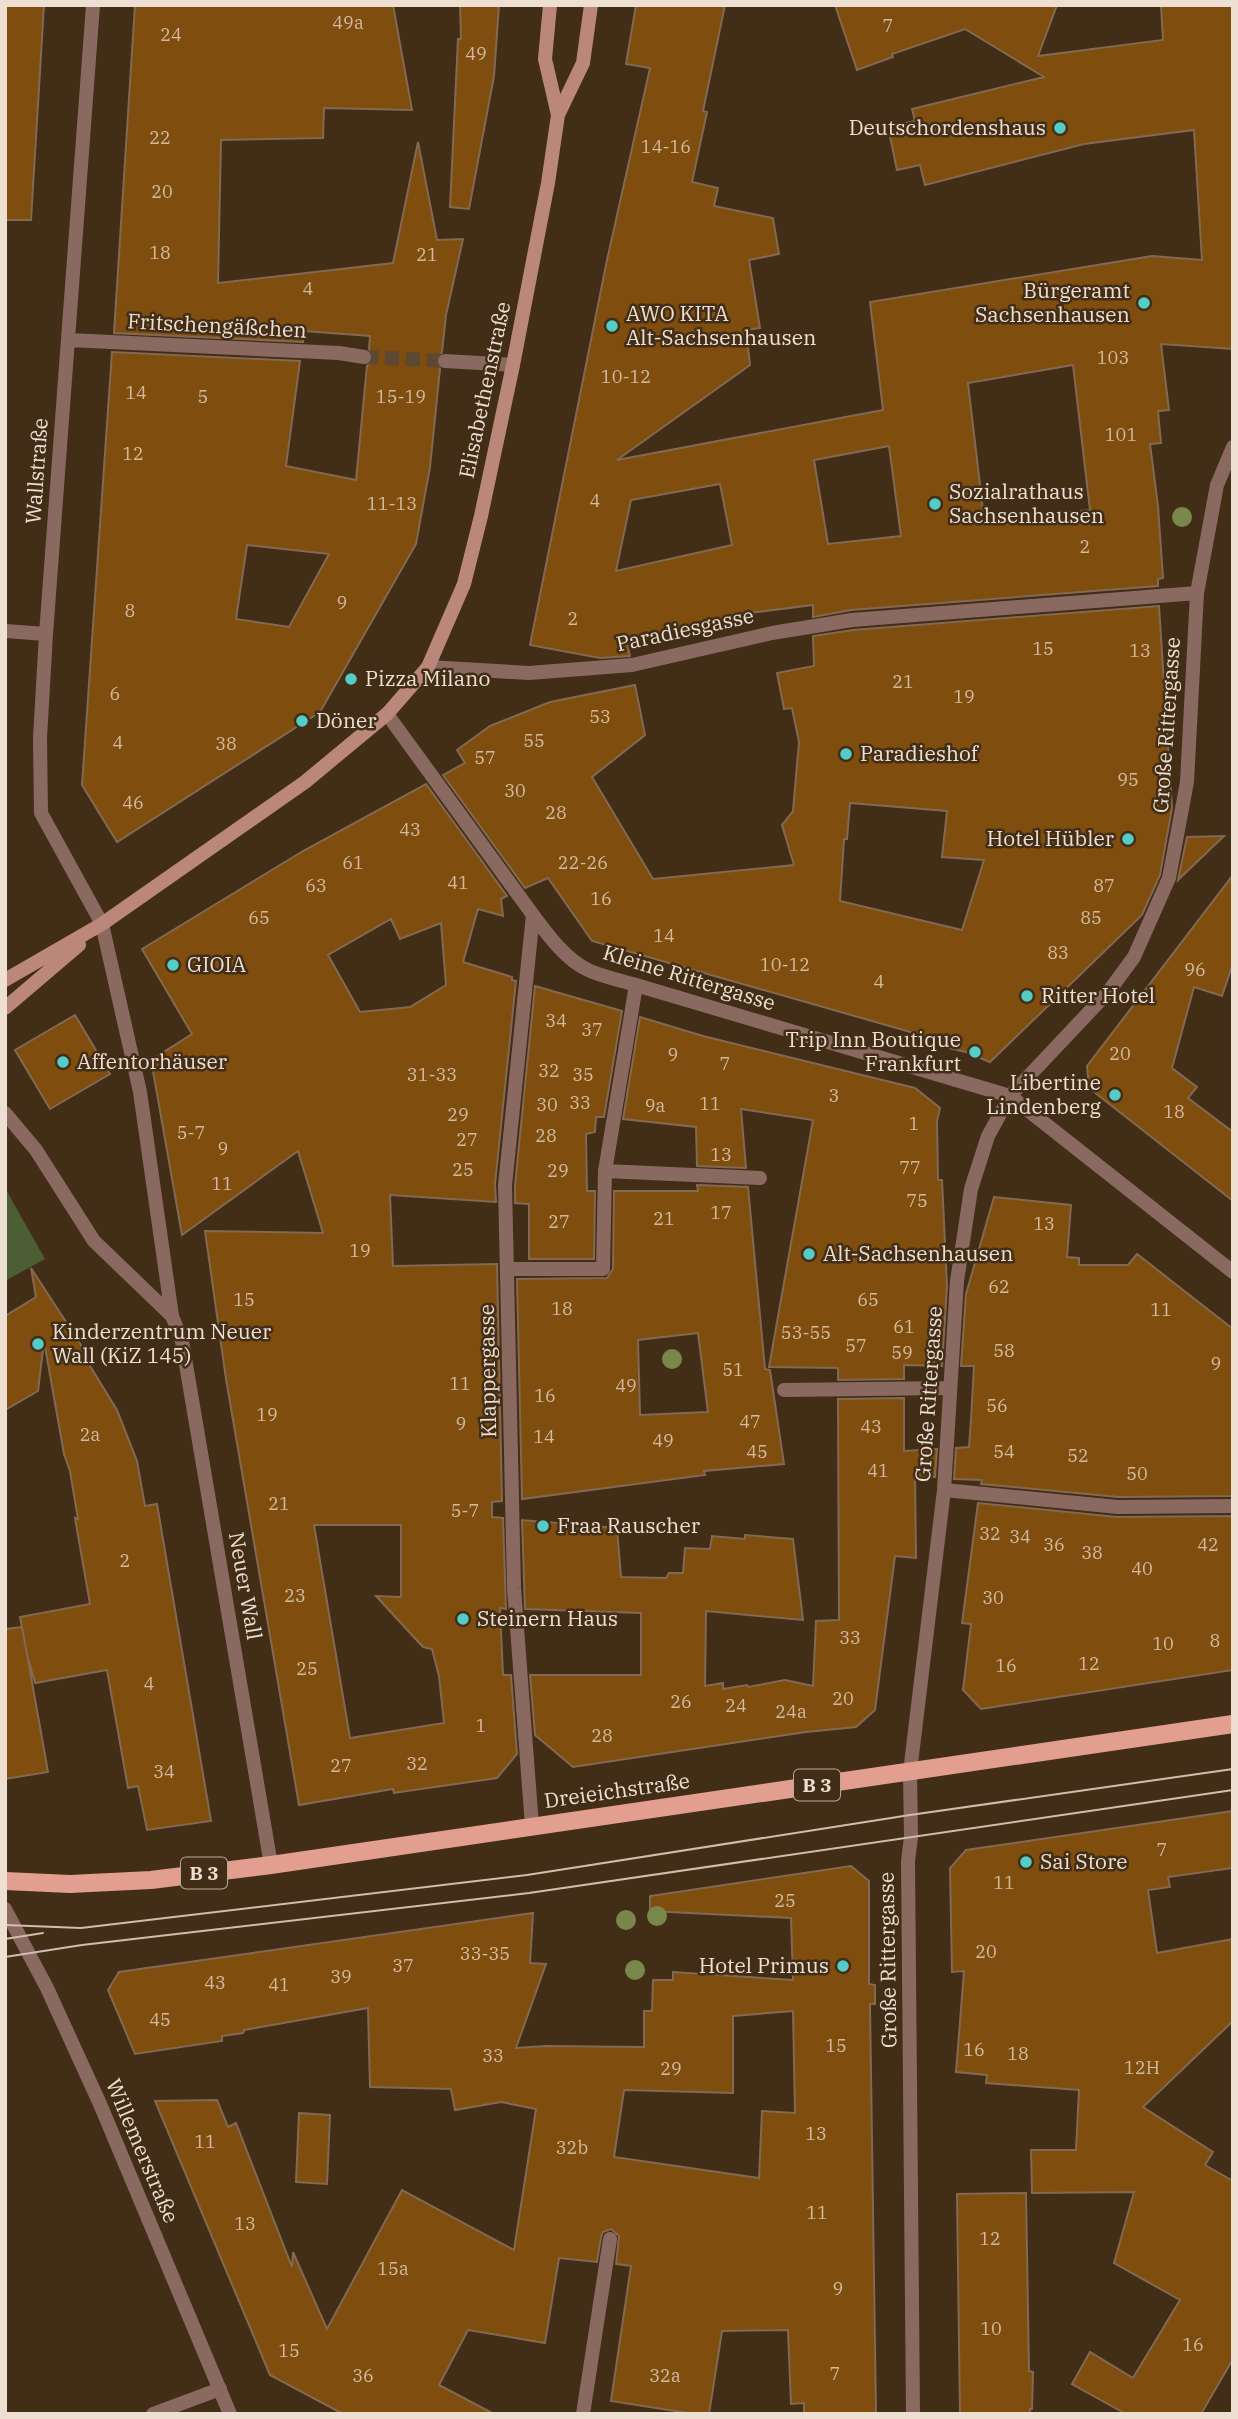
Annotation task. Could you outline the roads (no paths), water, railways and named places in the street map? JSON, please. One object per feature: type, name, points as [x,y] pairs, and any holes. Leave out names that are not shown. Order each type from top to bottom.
[{"type":"main road","name":"Elisabethenstraße","points":[[550,5],[545,59],[558,115]]},
{"type":"main road","name":"Elisabethenstraße","points":[[428,667],[464,584],[513,365],[548,183],[558,115],[583,63],[589,10]]},
{"type":"main road","points":[[5,1008],[102,925],[305,782],[387,714],[428,667]]},
{"type":"main road","points":[[5,980],[102,925]]},
{"type":"main road","name":"Dreieichstraße","points":[[5,1881],[70,1884],[151,1880],[271,1865],[1233,1724]]},
{"type":"street","name":"Wallstraße","points":[[93,5],[40,738],[41,813],[102,925]]},
{"type":"street","name":"Fritschengäßchen","points":[[69,340],[364,356]]},
{"type":"street","points":[[445,361],[513,365]]},
{"type":"street","name":"Große Rittergasse","points":[[913,2414],[908,1861],[911,1837],[910,1772],[944,1490],[957,1281],[971,1189],[988,1136],[1010,1096],[1115,983],[1134,957],[1169,878],[1187,782],[1197,593],[1217,485],[1233,447]]},
{"type":"street","name":"Paradiesgasse","points":[[428,667],[529,673],[632,665],[772,633],[852,620],[1197,593]]},
{"type":"street","points":[[5,631],[46,634]]},
{"type":"street","name":"Kleine Rittergasse","points":[[387,714],[550,937],[572,960],[588,970],[1010,1096]]},
{"type":"street","name":"Klappergasse","points":[[532,1826],[514,1588],[505,1185],[533,915]]},
{"type":"street","name":"Neuer Wall","points":[[102,925],[139,1093],[172,1316],[182,1341],[271,1865]]},
{"type":"street","points":[[507,1269],[603,1269],[605,1171],[636,985]]},
{"type":"street","points":[[1010,1096],[1233,1272]]},
{"type":"street","name":"Neuer Wall","points":[[5,1113],[36,1150],[94,1241],[172,1316]]},
{"type":"street","points":[[605,1171],[760,1178]]},
{"type":"street","points":[[783,1390],[950,1388]]},
{"type":"street","points":[[944,1490],[1118,1507],[1233,1506]]},
{"type":"street","name":"Willemerstraße","points":[[5,1909],[41,1977],[100,2104],[230,2414]]},
{"type":"street","points":[[583,2414],[610,2239]]},
{"type":"street","points":[[153,2414],[220,2389]]},
{"type":"tunnel","points":[[364,357],[445,361]]},
{"type":"tram line","points":[[5,1925],[81,1928],[527,1875],[910,1815],[1233,1769]]},
{"type":"tram line","points":[[5,1957],[82,1945],[529,1893],[1233,1790]]},
{"type":"tram line","points":[[5,1939],[43,1933]]},
{"type":"place","name":"Deutschordenshaus","points":[[1060,128]]},
{"type":"place","name":"Bürgeramt Sachsenhausen","points":[[1144,303]]},
{"type":"place","name":"AWO KITA Alt-Sachsenhausen","points":[[612,326]]},
{"type":"place","name":"Sozialrathaus Sachsenhausen","points":[[935,504]]},
{"type":"place","name":"Pizza Milano","points":[[351,679]]},
{"type":"place","name":"Döner","points":[[302,721]]},
{"type":"place","name":"Paradieshof","points":[[846,754]]},
{"type":"place","name":"Hotel Hübler","points":[[1128,839]]},
{"type":"place","name":"GIOIA","points":[[173,965]]},
{"type":"place","name":"Ritter Hotel","points":[[1027,996]]},
{"type":"place","name":"Trip Inn Boutique Frankfurt","points":[[975,1052]]},
{"type":"place","name":"Affentorhäuser","points":[[63,1062]]},
{"type":"place","name":"Libertine Lindenberg","points":[[1115,1095]]},
{"type":"place","name":"Alt-Sachsenhausen","points":[[809,1254]]},
{"type":"place","name":"Kinderzentrum Neuer Wall (KiZ 145)","points":[[38,1344]]},
{"type":"place","name":"Fraa Rauscher","points":[[543,1526]]},
{"type":"place","name":"Steinern Haus","points":[[463,1619]]},
{"type":"place","name":"Sai Store","points":[[1026,1862]]},
{"type":"place","name":"Hotel Primus","points":[[843,1966]]}]
